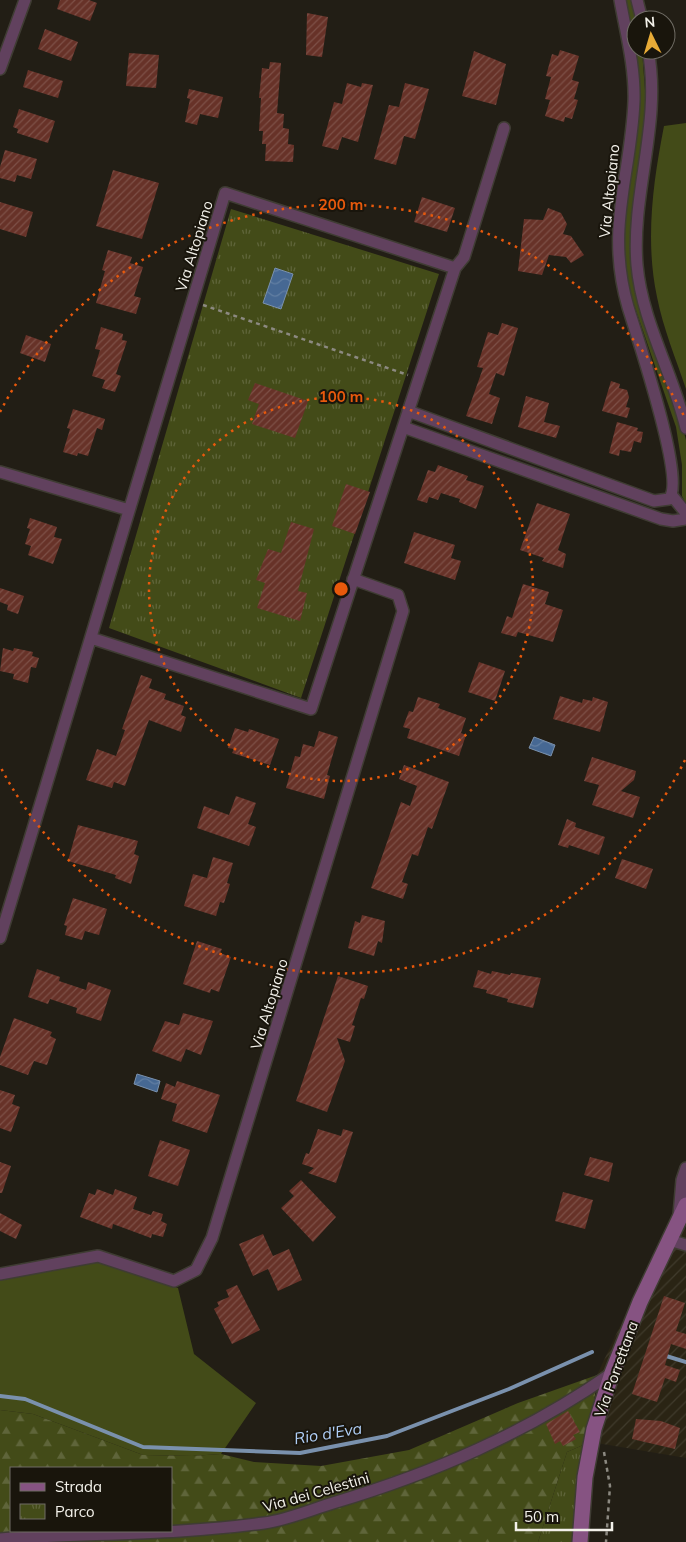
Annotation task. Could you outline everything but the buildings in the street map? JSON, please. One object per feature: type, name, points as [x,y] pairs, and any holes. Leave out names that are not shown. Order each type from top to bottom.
[{"type":"main road","name":"Via Porrettana","points":[[580,1542],[590,1442],[612,1373],[682,1212]]},
{"type":"street","points":[[0,69],[25,0]]},
{"type":"street","name":"Via Altopiano","points":[[620,0],[631,60],[634,100],[618,229],[620,272],[628,307],[664,406],[678,470],[678,486],[673,497]]},
{"type":"street","points":[[649,60],[651,96],[650,127],[640,204],[637,264],[643,296],[680,403],[686,428]]},
{"type":"street","points":[[91,638],[311,709],[455,268],[464,257],[504,128]]},
{"type":"street","name":"Via Altopiano","points":[[0,938],[225,193],[455,268]]},
{"type":"street","points":[[408,411],[654,500],[662,501],[673,497],[686,513]]},
{"type":"street","points":[[403,427],[661,519],[673,521],[686,519]]},
{"type":"street","points":[[0,472],[129,510]]},
{"type":"street","name":"Via Altopiano","points":[[0,1274],[98,1256],[174,1281],[196,1270],[212,1238],[403,611],[398,595],[353,579]]},
{"type":"street","points":[[682,1212],[682,1180],[686,1168]]},
{"type":"street","points":[[669,1240],[686,1245]]},
{"type":"street","name":"Via dei Celestini","points":[[172,1531],[266,1523],[387,1487],[495,1443],[576,1398],[612,1373]]},
{"type":"street","name":"Via dei Celestini","points":[[0,1539],[145,1532]]},
{"type":"path","points":[[193,301],[419,378]]},
{"type":"path","points":[[603,1445],[610,1486],[606,1542]]},
{"type":"shaded area","points":[[668,1224],[686,1229],[686,1458],[591,1442],[597,1375]]},
{"type":"green space","points":[[625,0],[633,0],[635,10],[626,10],[626,12]]},
{"type":"green space","points":[[630,60],[643,60],[647,117],[633,244],[686,440],[686,504],[682,496],[682,465],[676,427],[631,296],[623,259],[623,226],[636,132]]},
{"type":"green space","points":[[686,123],[686,389],[660,309],[653,276],[651,233],[654,190],[664,126]]},
{"type":"green space","points":[[231,209],[439,274],[301,698],[109,628]]},
{"type":"green space","points":[[87,1258],[178,1288],[194,1354],[256,1403],[221,1454],[192,1456],[143,1455],[33,1414],[0,1410],[0,1277]]},
{"type":"green space","points":[[597,1375],[590,1442],[567,1452],[538,1542],[0,1542],[0,1410],[33,1414],[143,1455],[192,1456],[221,1454],[254,1462],[321,1466],[409,1450],[518,1403]]},
{"type":"green space","points":[[590,1442],[581,1542],[538,1542],[567,1452]]},
{"type":"water","points":[[275,268],[293,274],[281,309],[263,303]]},
{"type":"water","points":[[534,737],[555,745],[551,756],[529,748]]},
{"type":"water","points":[[137,1074],[160,1081],[157,1092],[134,1084]]},
{"type":"waterway","name":"Rio d'Eva","points":[[0,1396],[25,1399],[143,1447],[300,1453],[387,1436],[509,1389],[592,1352]]},
{"type":"waterway","name":"Rio d'Eva","points":[[663,1355],[686,1362]]}]
